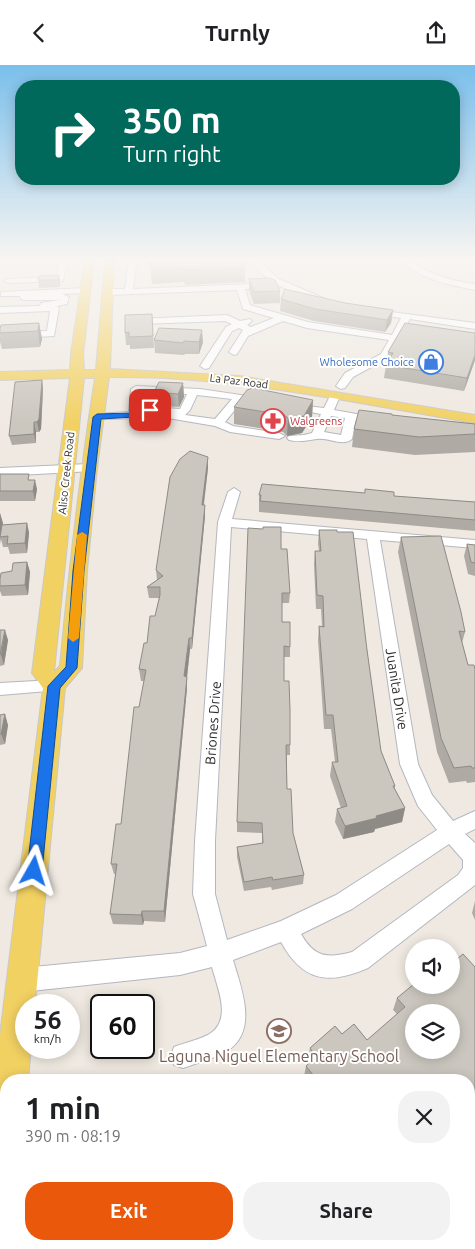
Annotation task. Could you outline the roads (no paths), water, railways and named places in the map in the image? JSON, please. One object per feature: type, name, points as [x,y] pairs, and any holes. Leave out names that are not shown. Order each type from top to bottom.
[{"type":"main road","name":"Aliso Creek Road","points":[[83,313],[43,673],[54,686],[71,668],[78,571],[89,468],[103,367],[107,313]]},
{"type":"main road","name":"La Paz Road","points":[[0,367],[103,367],[208,372],[338,391]]},
{"type":"main road","name":"La Paz Road","points":[[0,376],[77,368]]},
{"type":"main road","name":"La Paz Road","points":[[208,372],[239,380],[338,391]]},
{"type":"main road","points":[[338,391],[475,413]]},
{"type":"main road","points":[[417,404],[475,408]]},
{"type":"main road","points":[[417,404],[475,419]]},
{"type":"main road","points":[[12,1074],[54,686]]},
{"type":"street","points":[[0,336],[51,334],[54,313]]},
{"type":"street","points":[[138,321],[166,324],[227,318],[238,313]]},
{"type":"street","points":[[134,415],[150,410],[182,412],[185,410],[198,393],[229,329],[267,313]]},
{"type":"street","points":[[269,313],[316,327],[395,338]]},
{"type":"street","points":[[389,313],[475,326]]},
{"type":"street","points":[[317,435],[338,391],[349,375],[385,356],[395,338],[406,328],[407,316]]},
{"type":"street","points":[[234,352],[244,334],[282,317]]},
{"type":"street","points":[[227,318],[250,330]]},
{"type":"street","points":[[204,319],[207,329]]},
{"type":"street","points":[[134,415],[136,389],[240,397],[389,423]]},
{"type":"street","points":[[194,419],[198,393]]},
{"type":"street","points":[[218,423],[240,397]]},
{"type":"street","points":[[97,417],[134,415],[194,419],[218,423],[230,429],[279,436]]},
{"type":"street","points":[[293,438],[305,439],[317,435],[346,439],[351,417]]},
{"type":"street","points":[[0,472],[89,468]]},
{"type":"street","name":"Briones Drive","points":[[183,1056],[221,1042],[230,1032],[234,1020],[234,1006],[204,894],[205,841],[225,522],[234,492]]},
{"type":"street","points":[[225,522],[475,544]]},
{"type":"street","name":"Juanita Drive","points":[[286,930],[302,955],[315,963],[329,968],[347,966],[360,960],[465,882],[473,871],[473,860],[468,850],[450,832],[425,800],[409,764],[373,536]]},
{"type":"street","points":[[0,689],[54,686]]},
{"type":"street","points":[[22,980],[180,964],[219,954],[286,930],[344,901],[450,832],[475,819]]},
{"type":"place","name":"Wholesome Choice","points":[[431,362]]},
{"type":"place","name":"Walgreens","points":[[273,421]]},
{"type":"place","name":"Laguna Niguel Elementary School","points":[[279,1031]]}]
